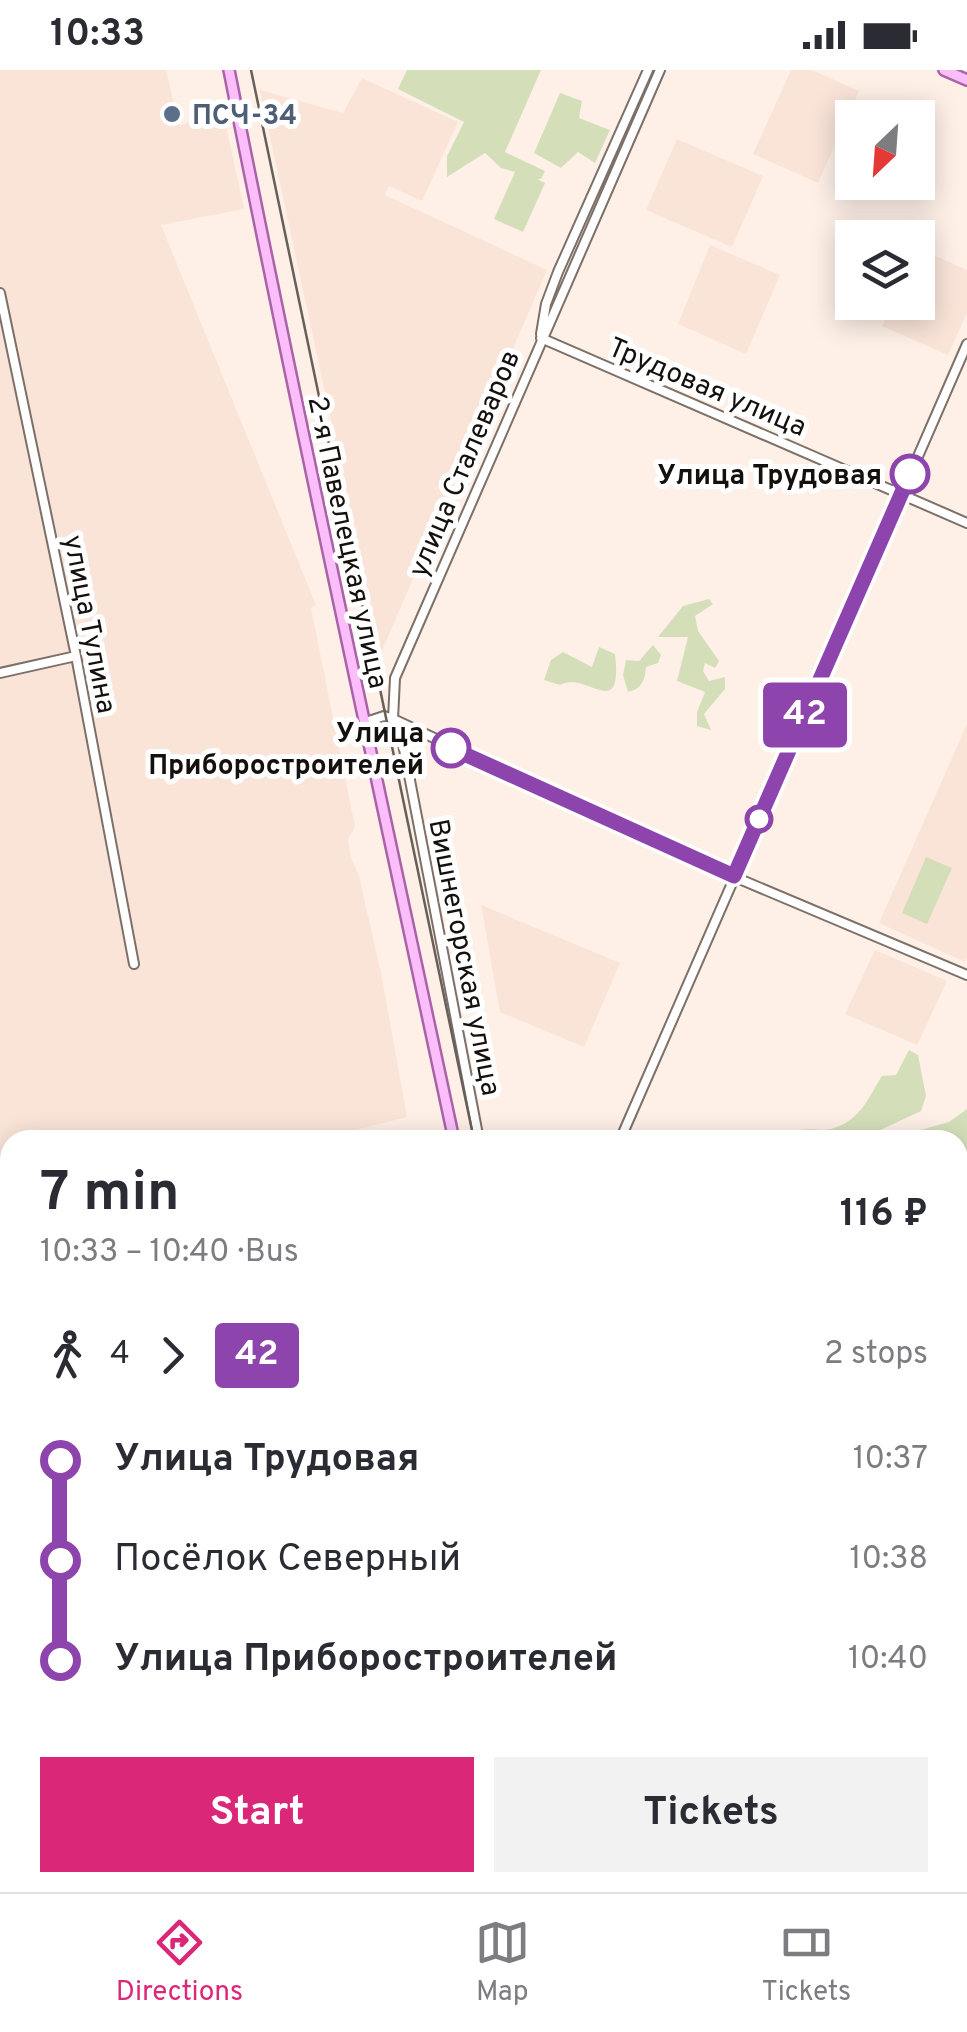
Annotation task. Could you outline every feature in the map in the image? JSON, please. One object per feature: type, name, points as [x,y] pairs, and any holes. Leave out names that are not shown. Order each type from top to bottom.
[{"type":"main road","name":"2-я Павелецкая улица","points":[[230,70],[302,440],[452,1130]]},
{"type":"main road","points":[[944,70],[967,80]]},
{"type":"street","name":"улица Сталеваров","points":[[541,338],[546,304],[648,70]]},
{"type":"street","name":"улица Сталеваров","points":[[396,721],[396,678],[660,70]]},
{"type":"street","name":"улица Тулина","points":[[0,293],[76,656],[134,964]]},
{"type":"street","name":"Трудовая улица","points":[[541,338],[967,523]]},
{"type":"street","points":[[624,1130],[967,344]]},
{"type":"street","points":[[0,672],[76,656]]},
{"type":"street","points":[[366,722],[384,716],[396,721],[734,876],[967,975]]},
{"type":"street","name":"Вишнегорская улица","points":[[396,721],[477,1130]]},
{"type":"shaded area","points":[[0,70],[166,70],[179,125],[224,116],[244,209],[161,225],[316,605],[311,608],[355,827],[348,839],[351,858],[359,876],[382,978],[407,1117],[355,1130],[0,1130]]},
{"type":"shaded area","points":[[791,70],[812,70],[859,91],[855,100],[835,100],[835,145],[818,183],[753,154]]},
{"type":"shaded area","points":[[362,78],[458,122],[422,201],[389,186],[385,195],[547,270],[381,653],[260,90],[343,113]]},
{"type":"shaded area","points":[[677,139],[763,176],[732,247],[646,210]]},
{"type":"shaded area","points":[[710,245],[780,275],[746,354],[678,324]]},
{"type":"shaded area","points":[[935,256],[967,270],[967,313],[948,355],[882,326],[885,320],[935,320]]},
{"type":"shaded area","points":[[967,724],[967,957],[965,962],[879,923]]},
{"type":"shaded area","points":[[481,905],[620,963],[584,1047],[500,1012]]},
{"type":"shaded area","points":[[875,950],[947,981],[917,1045],[845,1014]]},
{"type":"green space","points":[[407,70],[541,70],[505,152],[545,171],[537,179],[545,183],[523,232],[494,219],[515,172],[501,168],[485,153],[447,177],[447,156],[464,122],[398,89]]},
{"type":"green space","points":[[560,93],[582,101],[579,118],[610,130],[595,163],[578,152],[561,168],[534,153]]},
{"type":"green space","points":[[709,599],[713,604],[695,616],[698,631],[719,661],[715,668],[705,663],[703,671],[709,681],[725,677],[725,689],[704,714],[711,730],[697,726],[697,712],[705,692],[677,681],[688,637],[658,637],[683,606]]},
{"type":"green space","points":[[653,645],[661,655],[658,663],[646,667],[642,683],[628,692],[623,675],[626,660],[639,661]]},
{"type":"green space","points":[[599,647],[615,654],[616,675],[608,691],[544,680],[551,660],[563,652],[592,667]]},
{"type":"green space","points":[[926,857],[952,868],[927,924],[902,913]]},
{"type":"green space","points":[[909,1050],[918,1055],[926,1096],[921,1111],[880,1130],[823,1130],[849,1121],[882,1076],[896,1075]]},
{"type":"green space","points":[[967,1109],[967,1130],[921,1130],[949,1122]]},
{"type":"tram line","points":[[251,70],[472,1130]]},
{"type":"bus line","name":"42","points":[[451,748],[734,876],[910,474]]},
{"type":"place","name":"ПСЧ-34","points":[[172,114]]},
{"type":"place","name":"Улица Трудовая","points":[[910,474]]},
{"type":"place","name":"Улица Приборостроителей","points":[[451,748]]}]
